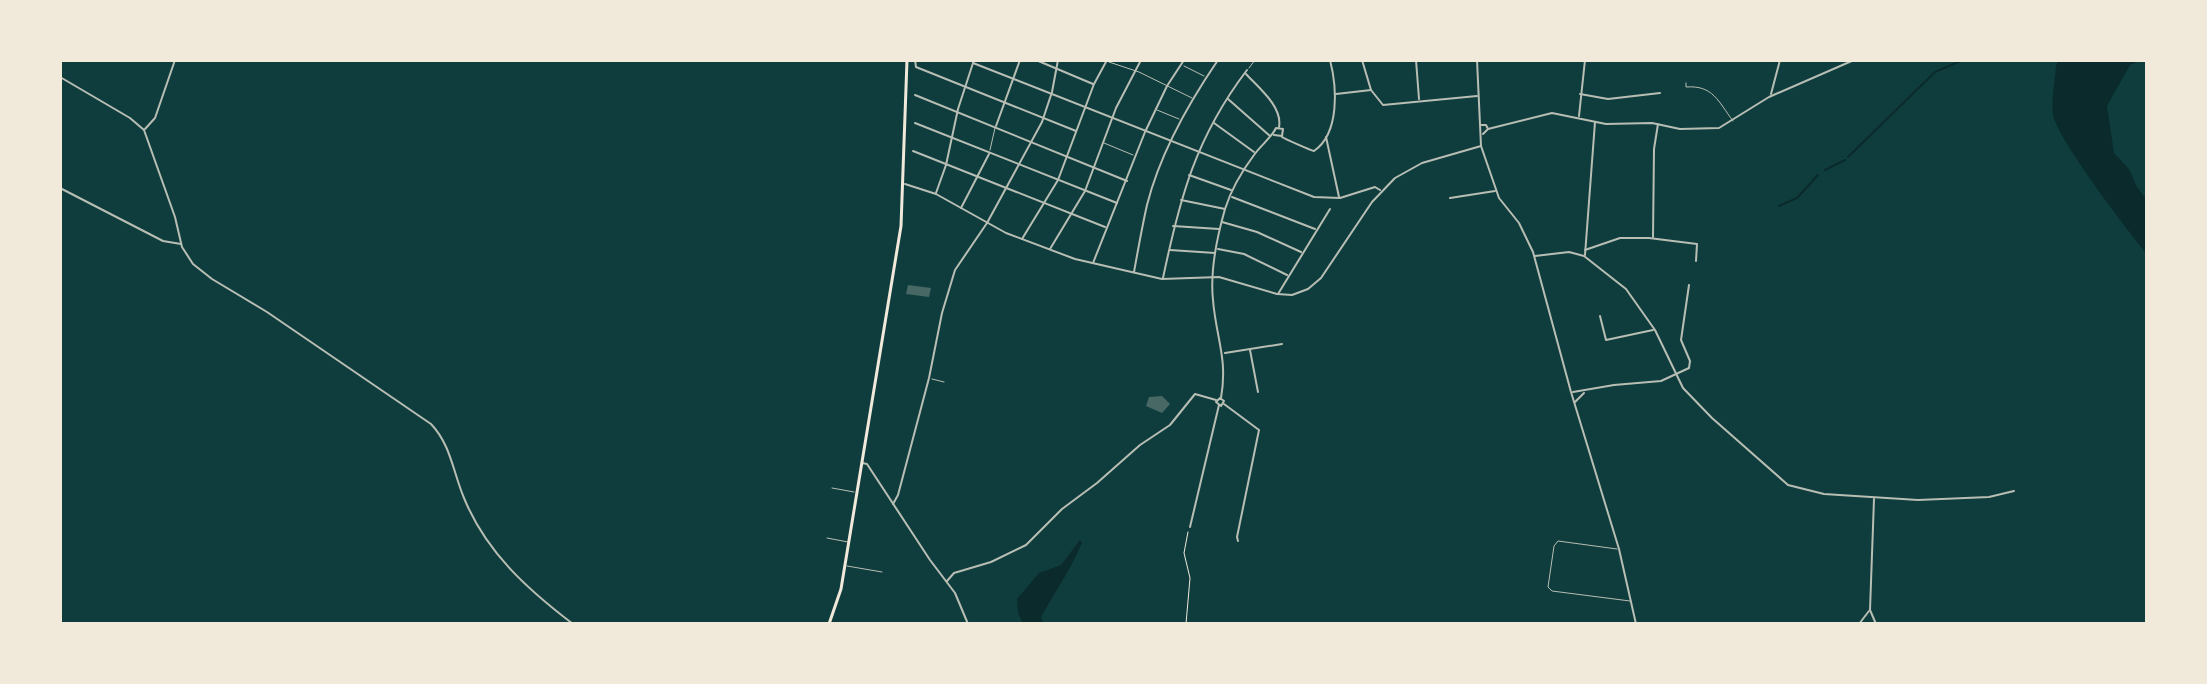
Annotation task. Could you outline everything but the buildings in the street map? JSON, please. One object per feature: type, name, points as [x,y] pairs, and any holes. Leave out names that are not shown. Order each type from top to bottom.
[{"type":"main road","points":[[829,624],[838,600],[849,542],[901,226],[907,60]]},
{"type":"street","points":[[144,130],[155,118],[175,60]]},
{"type":"street","points":[[915,60],[916,67],[1077,131]]},
{"type":"street","points":[[995,127],[1020,60]]},
{"type":"street","points":[[1036,60],[1094,84]]},
{"type":"street","points":[[893,504],[929,378],[942,313],[955,270],[987,223],[1043,119],[1058,60]]},
{"type":"street","points":[[1022,240],[1058,180],[1106,60]]},
{"type":"street","points":[[1050,251],[1096,168],[1112,119],[1141,60]]},
{"type":"street","points":[[1092,264],[1155,109],[1184,60]]},
{"type":"street","points":[[1134,273],[1149,196],[1192,98],[1218,60]]},
{"type":"street","points":[[1330,60],[1336,94],[1326,136],[1340,198]]},
{"type":"street","points":[[1362,60],[1371,90],[1383,105],[1478,96]]},
{"type":"street","points":[[1416,60],[1419,101]]},
{"type":"street","points":[[1477,60],[1481,146],[1496,190],[1519,223],[1534,257],[1574,403],[1619,549],[1636,624]]},
{"type":"street","points":[[1579,118],[1585,60]]},
{"type":"street","points":[[1771,96],[1780,60]]},
{"type":"street","points":[[1482,133],[1552,113],[1620,125],[1658,123],[1680,129],[1715,128],[1733,121],[1771,96],[1854,60]]},
{"type":"street","points":[[936,194],[972,61],[1314,197],[1340,198],[1375,187],[1381,191]]},
{"type":"street","points":[[1162,279],[1180,199],[1189,175],[1213,122],[1246,72],[1268,97],[1280,118],[1279,127]]},
{"type":"street","points":[[60,77],[130,118],[144,130],[175,217],[181,244],[189,259],[212,279],[267,312],[431,424],[447,446],[464,499],[487,541],[521,582],[573,624]]},
{"type":"street","points":[[1336,94],[1371,90]]},
{"type":"street","points":[[1580,94],[1608,99],[1660,93]]},
{"type":"street","points":[[915,95],[1127,181]]},
{"type":"street","points":[[1227,98],[1272,135],[1282,136],[1314,151],[1326,136]]},
{"type":"street","points":[[1213,122],[1255,152]]},
{"type":"street","points":[[1584,256],[1595,122]]},
{"type":"street","points":[[915,123],[1118,204]]},
{"type":"street","points":[[1653,238],[1654,149],[1658,123]]},
{"type":"street","points":[[1481,125],[1486,125],[1488,129]]},
{"type":"street","points":[[1238,541],[1259,433],[1252,423],[1224,404],[1221,398],[1223,353],[1213,304],[1213,277],[1220,230],[1232,191],[1255,152],[1279,127]]},
{"type":"street","points":[[1279,127],[1284,131],[1282,136]]},
{"type":"street","points":[[904,183],[936,194],[1022,240],[1092,264],[1162,279],[1213,277],[1277,294],[1298,294],[1317,283],[1381,191],[1414,166],[1481,146]]},
{"type":"street","points":[[913,151],[1106,228]]},
{"type":"street","points":[[961,208],[989,153]]},
{"type":"street","points":[[1189,175],[1232,191]]},
{"type":"street","points":[[60,188],[163,241],[181,244]]},
{"type":"street","points":[[1450,198],[1496,190]]},
{"type":"street","points":[[1230,196],[1316,229]]},
{"type":"street","points":[[1180,199],[1225,209]]},
{"type":"street","points":[[1277,294],[1330,209]]},
{"type":"street","points":[[1222,222],[1257,232],[1302,253]]},
{"type":"street","points":[[1173,226],[1220,230]]},
{"type":"street","points":[[1585,250],[1618,239],[1653,238],[1697,244],[1696,261]]},
{"type":"street","points":[[1168,250],[1244,254],[1289,276]]},
{"type":"street","points":[[1534,257],[1560,252],[1584,256],[1626,289],[1655,330],[1675,375],[1707,413],[1788,485],[1824,494],[1934,500],[1989,497],[2014,491]]},
{"type":"street","points":[[1571,392],[1661,381],[1687,370],[1690,365],[1681,340],[1689,285]]},
{"type":"street","points":[[1600,316],[1606,340],[1655,330]]},
{"type":"street","points":[[1223,353],[1282,344]]},
{"type":"street","points":[[1250,349],[1258,392]]},
{"type":"street","points":[[1574,403],[1586,391]]},
{"type":"street","points":[[947,581],[954,573],[991,562],[1026,545],[1062,509],[1140,445],[1170,425],[1195,394],[1216,400],[1221,398]]},
{"type":"street","points":[[1190,527],[1219,405],[1216,400]]},
{"type":"street","points":[[1219,405],[1224,404]]},
{"type":"street","points":[[862,463],[867,464],[955,593],[968,624]]},
{"type":"street","points":[[1874,497],[1870,610],[1876,624]]},
{"type":"street","points":[[1859,624],[1870,610]]},
{"type":"lane","points":[[1106,60],[1192,98]]},
{"type":"lane","points":[[1246,72],[1255,60]]},
{"type":"lane","points":[[1181,64],[1206,77]]},
{"type":"lane","points":[[1686,83],[1686,87],[1708,89],[1733,121]]},
{"type":"lane","points":[[1155,109],[1181,120]]},
{"type":"lane","points":[[989,153],[995,127]]},
{"type":"lane","points":[[1104,143],[1135,156]]},
{"type":"lane","points":[[929,378],[944,382]]},
{"type":"lane","points":[[832,488],[857,492]]},
{"type":"lane","points":[[827,538],[849,542]]},
{"type":"lane","points":[[1619,549],[1558,541],[1554,546],[1548,587],[1552,591],[1630,601]]},
{"type":"lane","points":[[844,566],[882,572]]},
{"type":"path","points":[[1186,624],[1190,578],[1184,553],[1190,527]]},
{"type":"water","points":[[2059,60],[2143,60],[2130,65],[2107,106],[2114,153],[2129,169],[2147,200],[2147,254],[2095,185],[2057,127],[2052,103]]},
{"type":"water","points":[[1080,540],[1082,543],[1073,562],[1041,617],[1043,624],[1023,624],[1017,599],[1039,573],[1061,565]]},
{"type":"waterway","points":[[1848,157],[1935,72],[1963,60]]},
{"type":"waterway","points":[[1825,170],[1845,160]]},
{"type":"waterway","points":[[1779,206],[1797,198],[1818,175]]}]
